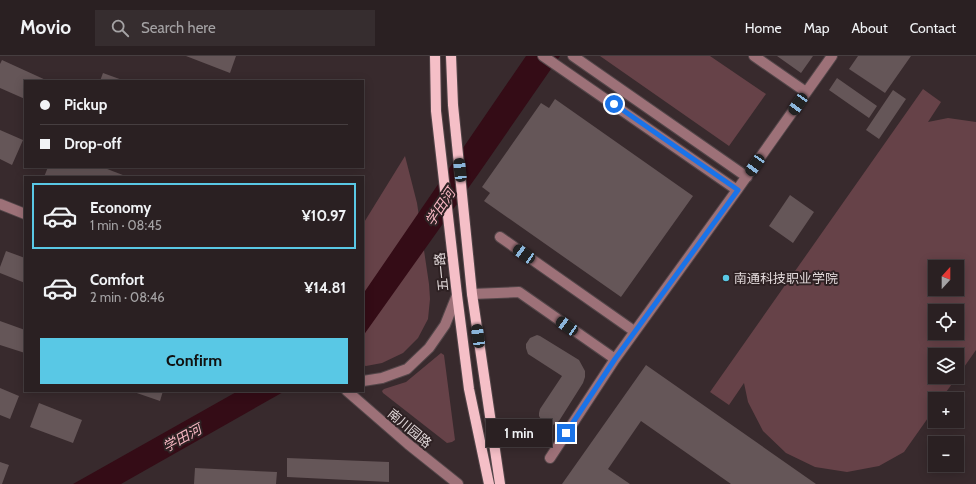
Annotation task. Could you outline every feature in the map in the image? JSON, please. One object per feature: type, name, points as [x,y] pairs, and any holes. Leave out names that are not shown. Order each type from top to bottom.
[{"type":"main road","name":"五一路","points":[[435,56],[436,111],[457,296],[469,389],[489,484]]},
{"type":"main road","points":[[451,56],[453,105],[472,294],[500,484]]},
{"type":"street","points":[[543,56],[738,190]]},
{"type":"street","points":[[573,56],[747,177]]},
{"type":"street","points":[[754,56],[806,92]]},
{"type":"street","points":[[550,458],[615,359],[738,190],[832,56]]},
{"type":"street","points":[[0,204],[24,214]]},
{"type":"street","points":[[500,237],[634,332]]},
{"type":"street","points":[[472,294],[519,292],[615,359]]},
{"type":"street","points":[[364,381],[382,378],[407,369],[429,348],[445,325],[457,296]]},
{"type":"street","name":"南川园路","points":[[347,392],[458,484]]},
{"type":"shaded area","points":[[600,56],[710,56],[766,94],[729,146]]},
{"type":"shaded area","points":[[923,89],[941,102],[928,122],[948,118],[976,122],[976,350],[964,367],[964,348],[928,348],[928,384],[952,384],[946,392],[928,392],[928,418],[904,452],[879,466],[847,472],[815,467],[786,453],[763,431],[748,402],[744,383],[729,405],[710,392]]},
{"type":"shaded area","points":[[405,156],[417,203],[429,284],[430,299],[428,319],[418,338],[403,353],[382,363],[366,366],[364,365],[364,222]]},
{"type":"shaded area","points":[[441,353],[444,355],[455,440],[447,443],[382,391],[406,382]]},
{"type":"water","name":"学田河","points":[[526,56],[560,56],[364,335],[364,293]]},
{"type":"water","name":"学田河","points":[[236,392],[283,392],[121,484],[73,484]]},
{"type":"building","points":[[186,56],[236,56],[230,73]]},
{"type":"building","points":[[777,56],[813,56],[801,73]]},
{"type":"building","points":[[858,56],[911,56],[885,93],[849,69]]},
{"type":"building","points":[[2,60],[46,80],[24,80],[24,99],[0,88],[0,64]]},
{"type":"building","points":[[103,73],[122,80],[100,80]]},
{"type":"building","points":[[837,78],[877,106],[869,118],[829,90]]},
{"type":"building","points":[[893,90],[906,99],[879,139],[866,130]]},
{"type":"building","points":[[555,99],[693,196],[621,297],[484,201],[490,193],[482,187],[541,103],[549,108]]},
{"type":"building","points":[[0,130],[23,140],[12,165],[0,159]]},
{"type":"building","points":[[48,168],[105,168],[125,176],[44,176]]},
{"type":"building","points":[[790,195],[814,212],[793,243],[769,226]]},
{"type":"building","points":[[6,251],[24,258],[24,283],[0,273],[0,267]]},
{"type":"building","points":[[0,321],[24,330],[24,353],[0,345]]},
{"type":"building","points":[[537,335],[579,360],[585,371],[583,383],[559,421],[553,425],[543,423],[539,413],[540,409],[562,376],[528,354],[526,344],[530,338]]},
{"type":"building","points":[[646,365],[816,484],[731,484],[641,421],[608,469],[630,484],[562,484]]},
{"type":"building","points":[[0,388],[19,396],[10,419],[0,415]]},
{"type":"building","points":[[134,392],[163,392],[160,401]]},
{"type":"building","points":[[39,403],[82,420],[73,443],[30,427]]},
{"type":"building","points":[[287,458],[389,462],[389,482],[287,477]]},
{"type":"building","points":[[0,462],[9,465],[2,484],[0,484]]},
{"type":"building","points":[[195,468],[277,472],[276,484],[194,484]]},
{"type":"place","name":"南通科技职业学院","points":[[726,278]]},
{"type":"route","points":[[566,433],[615,359],[738,190],[614,104]]}]
